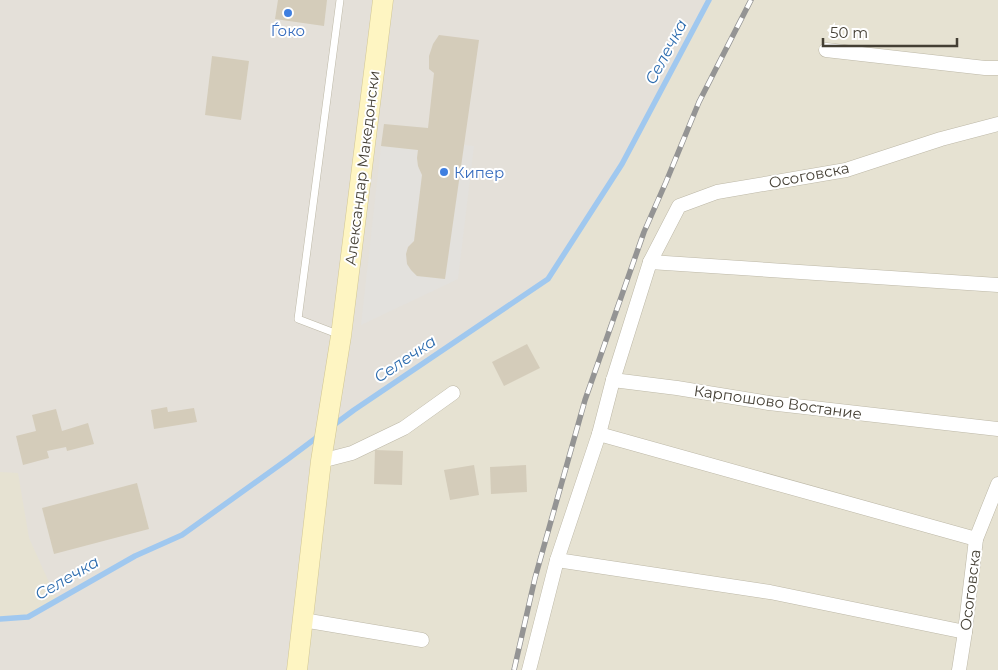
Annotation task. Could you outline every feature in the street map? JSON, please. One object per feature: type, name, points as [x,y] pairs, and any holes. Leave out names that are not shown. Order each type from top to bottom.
[{"type":"main road","name":"Александар Македонски","points":[[321,461],[341,336],[383,0]]},
{"type":"main road","points":[[298,670],[321,461]]},
{"type":"street","points":[[826,50],[998,68]]},
{"type":"street","name":"Осоговска","points":[[613,380],[650,262],[678,206],[717,192],[846,170],[942,139],[998,124]]},
{"type":"street","points":[[650,262],[998,284]]},
{"type":"street","points":[[529,670],[557,560],[599,434],[613,380]]},
{"type":"street","name":"Карпошово Востание","points":[[613,380],[769,403],[998,429]]},
{"type":"street","points":[[321,461],[352,453],[404,428],[453,392]]},
{"type":"street","points":[[599,434],[976,540]]},
{"type":"street","name":"Осоговска","points":[[959,670],[966,632],[976,540],[993,514],[998,484]]},
{"type":"street","points":[[557,560],[770,592],[966,632]]},
{"type":"street","points":[[303,620],[422,640]]},
{"type":"lane","points":[[340,0],[298,319],[341,336]]},
{"type":"shaded area","points":[[0,0],[998,0],[998,670],[0,670]]},
{"type":"shaded area","points":[[0,0],[709,0],[622,164],[548,279],[354,410],[289,459],[321,461],[297,670],[0,670],[0,619],[28,617],[57,600],[29,538],[18,473],[0,472]]},
{"type":"shaded area","points":[[464,145],[474,146],[458,279],[361,325],[381,146],[418,150],[418,166],[422,175],[414,241],[408,247],[407,264],[417,276],[445,279]]},
{"type":"building","points":[[278,0],[327,0],[324,26],[275,19]]},
{"type":"building","points":[[439,35],[479,40],[445,279],[417,276],[407,264],[406,254],[408,247],[414,241],[422,175],[418,166],[418,150],[381,146],[384,124],[428,128],[434,73],[429,69],[429,56],[433,44]]},
{"type":"building","points":[[212,56],[249,61],[241,120],[205,115]]},
{"type":"building","points":[[527,344],[540,368],[504,386],[492,362]]},
{"type":"building","points":[[167,407],[168,412],[194,408],[197,422],[154,429],[151,410]]},
{"type":"building","points":[[56,409],[62,431],[88,423],[94,444],[67,451],[66,447],[47,451],[49,458],[23,465],[16,436],[36,431],[32,415]]},
{"type":"building","points":[[375,450],[403,451],[402,485],[374,484]]},
{"type":"building","points":[[474,465],[479,495],[450,500],[444,470]]},
{"type":"building","points":[[526,465],[527,492],[491,494],[490,467]]},
{"type":"building","points":[[137,483],[149,529],[54,554],[42,508]]},
{"type":"waterway","name":"Селечка","points":[[331,427],[548,279],[622,164],[709,0]]},
{"type":"waterway","name":"Селечка","points":[[0,619],[28,617],[135,556],[182,535],[320,435]]},
{"type":"railway","points":[[514,670],[535,578],[585,400],[644,232],[699,102],[751,0]]},
{"type":"place","name":"Ѓоко","points":[[288,13]]},
{"type":"place","name":"Кипер","points":[[444,172]]}]
